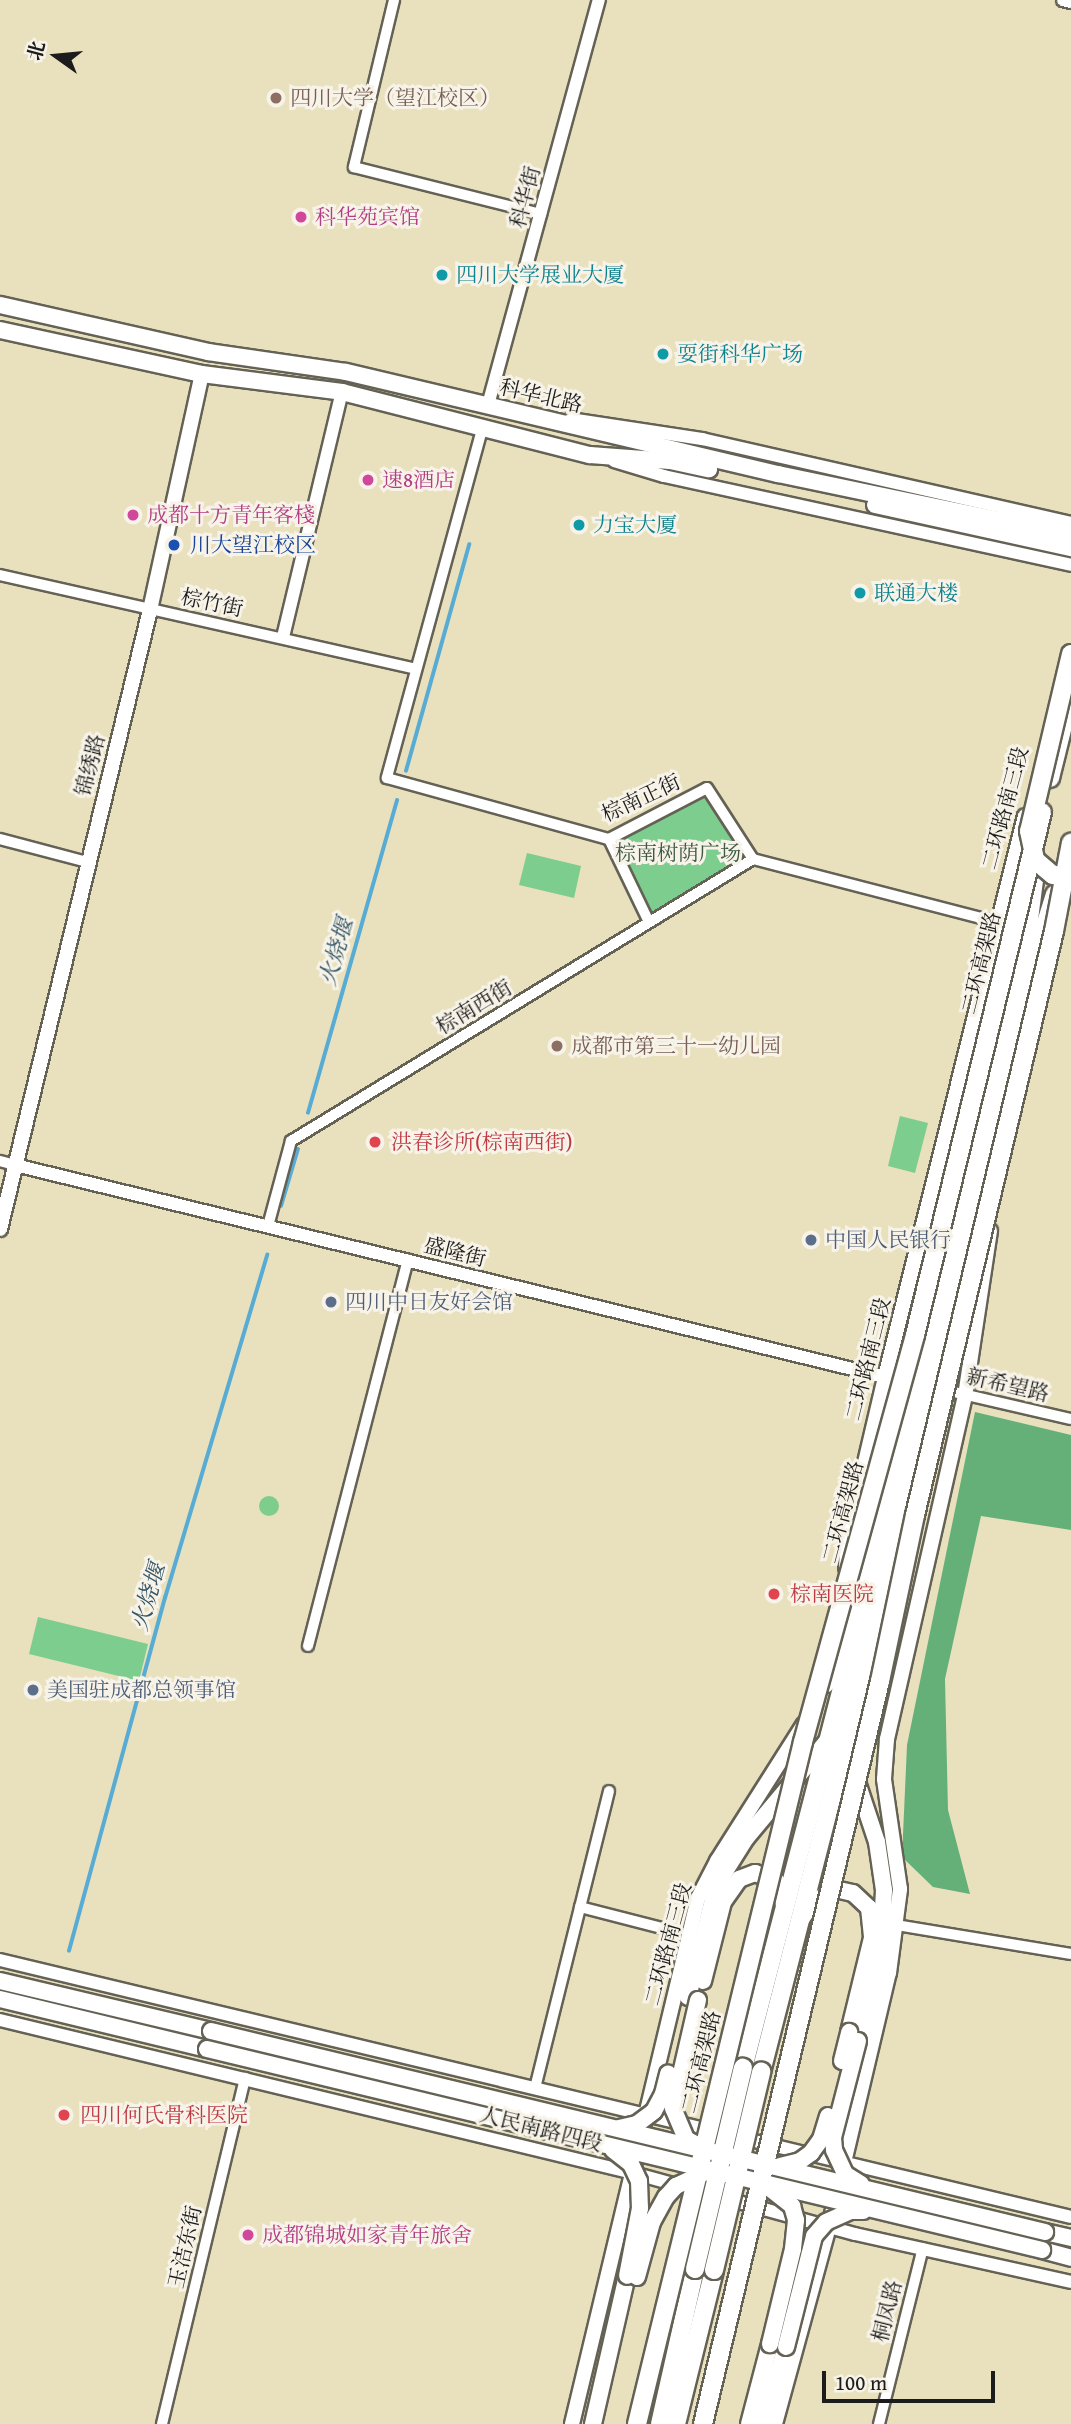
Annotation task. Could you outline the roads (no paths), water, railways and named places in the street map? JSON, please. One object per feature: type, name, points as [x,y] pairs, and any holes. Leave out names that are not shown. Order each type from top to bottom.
[{"type":"highway","points":[[1071,654],[1047,760],[1032,808],[1029,831],[1035,860],[1053,874],[1071,879]]},
{"type":"highway","name":"二环高架路","points":[[637,2424],[803,1742],[915,1335],[1071,693]]},
{"type":"highway","points":[[888,1535],[1027,935],[1042,812]]},
{"type":"highway","points":[[672,2423],[695,2269],[752,2070],[800,1920],[845,1746],[869,1612],[888,1535],[1040,942],[1071,842]]},
{"type":"highway","points":[[703,2424],[880,1681],[918,1501],[1054,930],[1071,842]]},
{"type":"highway","points":[[672,2423],[714,2270],[780,1933],[827,1741],[847,1640],[869,1612]]},
{"type":"main road","name":"科华北路","points":[[0,305],[208,352],[346,372],[535,415],[778,479]]},
{"type":"main road","name":"科华北路","points":[[0,330],[202,374],[342,392],[590,455],[670,461],[1071,535]]},
{"type":"main road","name":"锦绣路","points":[[0,1229],[150,610],[202,374]]},
{"type":"main road","points":[[778,479],[1071,548]]},
{"type":"main road","name":"二环路南三段","points":[[572,2424],[698,1898],[716,1861],[828,1682],[847,1640],[848,1535],[996,922],[1071,645]]},
{"type":"main road","points":[[869,1612],[902,1540],[938,1388],[999,1170],[1071,879]]},
{"type":"main road","points":[[774,2166],[800,2161],[821,2139],[870,1946],[900,1889],[884,1779],[887,1739],[965,1396],[999,1170]]},
{"type":"main road","points":[[847,1640],[862,1568],[898,1432],[885,1377]]},
{"type":"main road","points":[[869,1612],[933,1528]]},
{"type":"main road","points":[[862,1568],[869,1612]]},
{"type":"main road","points":[[613,2128],[637,2123],[653,2112],[660,2102],[715,1892],[733,1858],[791,1781],[827,1741]]},
{"type":"main road","points":[[775,2424],[829,2226],[889,1973],[884,1890],[877,1842],[845,1746]]},
{"type":"main road","points":[[714,2152],[686,2138],[673,2108],[721,1913],[728,1893],[739,1879],[762,1874],[780,1887],[785,1900],[780,1933]]},
{"type":"main road","points":[[800,1920],[812,1903],[835,1889],[860,1897],[884,1921]]},
{"type":"main road","points":[[883,2193],[845,2174],[834,2150],[833,2137],[881,1947],[884,1921]]},
{"type":"main road","name":"人民南路四段","points":[[0,1981],[1071,2238]]},
{"type":"main road","name":"人民南路四段","points":[[0,1999],[1071,2258]]},
{"type":"main road","points":[[593,2424],[640,2208],[639,2181],[631,2164],[609,2146]]},
{"type":"main road","points":[[604,2424],[609,2385],[652,2222],[676,2186],[709,2170]]},
{"type":"main road","points":[[749,2424],[793,2249],[796,2220],[792,2206],[763,2183]]},
{"type":"main road","points":[[763,2424],[814,2235],[826,2222],[842,2214],[880,2211]]},
{"type":"street","points":[[394,0],[354,167],[541,214]]},
{"type":"street","name":"科华街","points":[[488,405],[599,0]]},
{"type":"street","points":[[1063,0],[1071,2]]},
{"type":"street","points":[[283,638],[342,392]]},
{"type":"street","points":[[535,415],[630,426],[702,439],[1071,523]]},
{"type":"street","points":[[416,669],[483,426]]},
{"type":"street","points":[[590,455],[664,476],[1071,565]]},
{"type":"street","name":"棕竹街","points":[[0,575],[416,669]]},
{"type":"street","name":"棕南正街","points":[[416,669],[387,778],[609,839],[707,788],[752,859]]},
{"type":"street","points":[[0,839],[88,862]]},
{"type":"street","points":[[609,839],[649,922]]},
{"type":"street","points":[[752,859],[996,922]]},
{"type":"street","name":"棕南西街","points":[[268,1226],[290,1141],[752,859]]},
{"type":"street","points":[[0,1161],[15,1165]]},
{"type":"street","name":"盛隆街","points":[[15,1165],[885,1377]]},
{"type":"street","points":[[308,1646],[408,1261]]},
{"type":"street","name":"新希望路","points":[[938,1388],[1071,1419]]},
{"type":"street","points":[[535,2088],[609,1791]]},
{"type":"street","points":[[580,1907],[658,1927]]},
{"type":"street","points":[[884,1921],[1071,1954]]},
{"type":"street","name":"人民南路四段","points":[[0,1960],[1071,2217]]},
{"type":"street","name":"人民南路四段","points":[[0,2020],[634,2173],[829,2226],[1071,2282]]},
{"type":"street","name":"玉洁东街","points":[[162,2424],[245,2078]]},
{"type":"street","name":"桐凤路","points":[[879,2424],[923,2248]]},
{"type":"waterway","name":"火烧堰","points":[[406,771],[469,545]]},
{"type":"waterway","name":"火烧堰","points":[[308,1113],[397,800]]},
{"type":"waterway","name":"火烧堰","points":[[281,1206],[298,1149]]},
{"type":"waterway","name":"火烧堰","points":[[69,1951],[165,1598],[267,1255]]},
{"type":"place","name":"四川大学（望江校区）","points":[[276,98]]},
{"type":"place","name":"科华苑宾馆","points":[[301,217]]},
{"type":"place","name":"四川大学展业大厦","points":[[442,275]]},
{"type":"place","name":"耍街科华广场","points":[[663,354]]},
{"type":"place","name":"速8酒店","points":[[368,480]]},
{"type":"place","name":"成都十方青年客棧","points":[[133,515]]},
{"type":"place","name":"力宝大厦","points":[[579,525]]},
{"type":"place","name":"川大望江校区","points":[[174,545]]},
{"type":"place","name":"联通大楼","points":[[860,593]]},
{"type":"place","name":"成都市第三十一幼儿园","points":[[557,1046]]},
{"type":"place","name":"洪春诊所(棕南西街)","points":[[375,1142]]},
{"type":"place","name":"中国人民银行","points":[[811,1240]]},
{"type":"place","name":"四川中日友好会馆","points":[[331,1302]]},
{"type":"place","name":"棕南医院","points":[[774,1594]]},
{"type":"place","name":"美国驻成都总领事馆","points":[[33,1690]]},
{"type":"place","name":"四川何氏骨科医院","points":[[64,2115]]},
{"type":"place","name":"成都锦城如家青年旅舍","points":[[248,2235]]},
{"type":"park label","name":"棕南树荫广场","points":[[678,853]]}]
